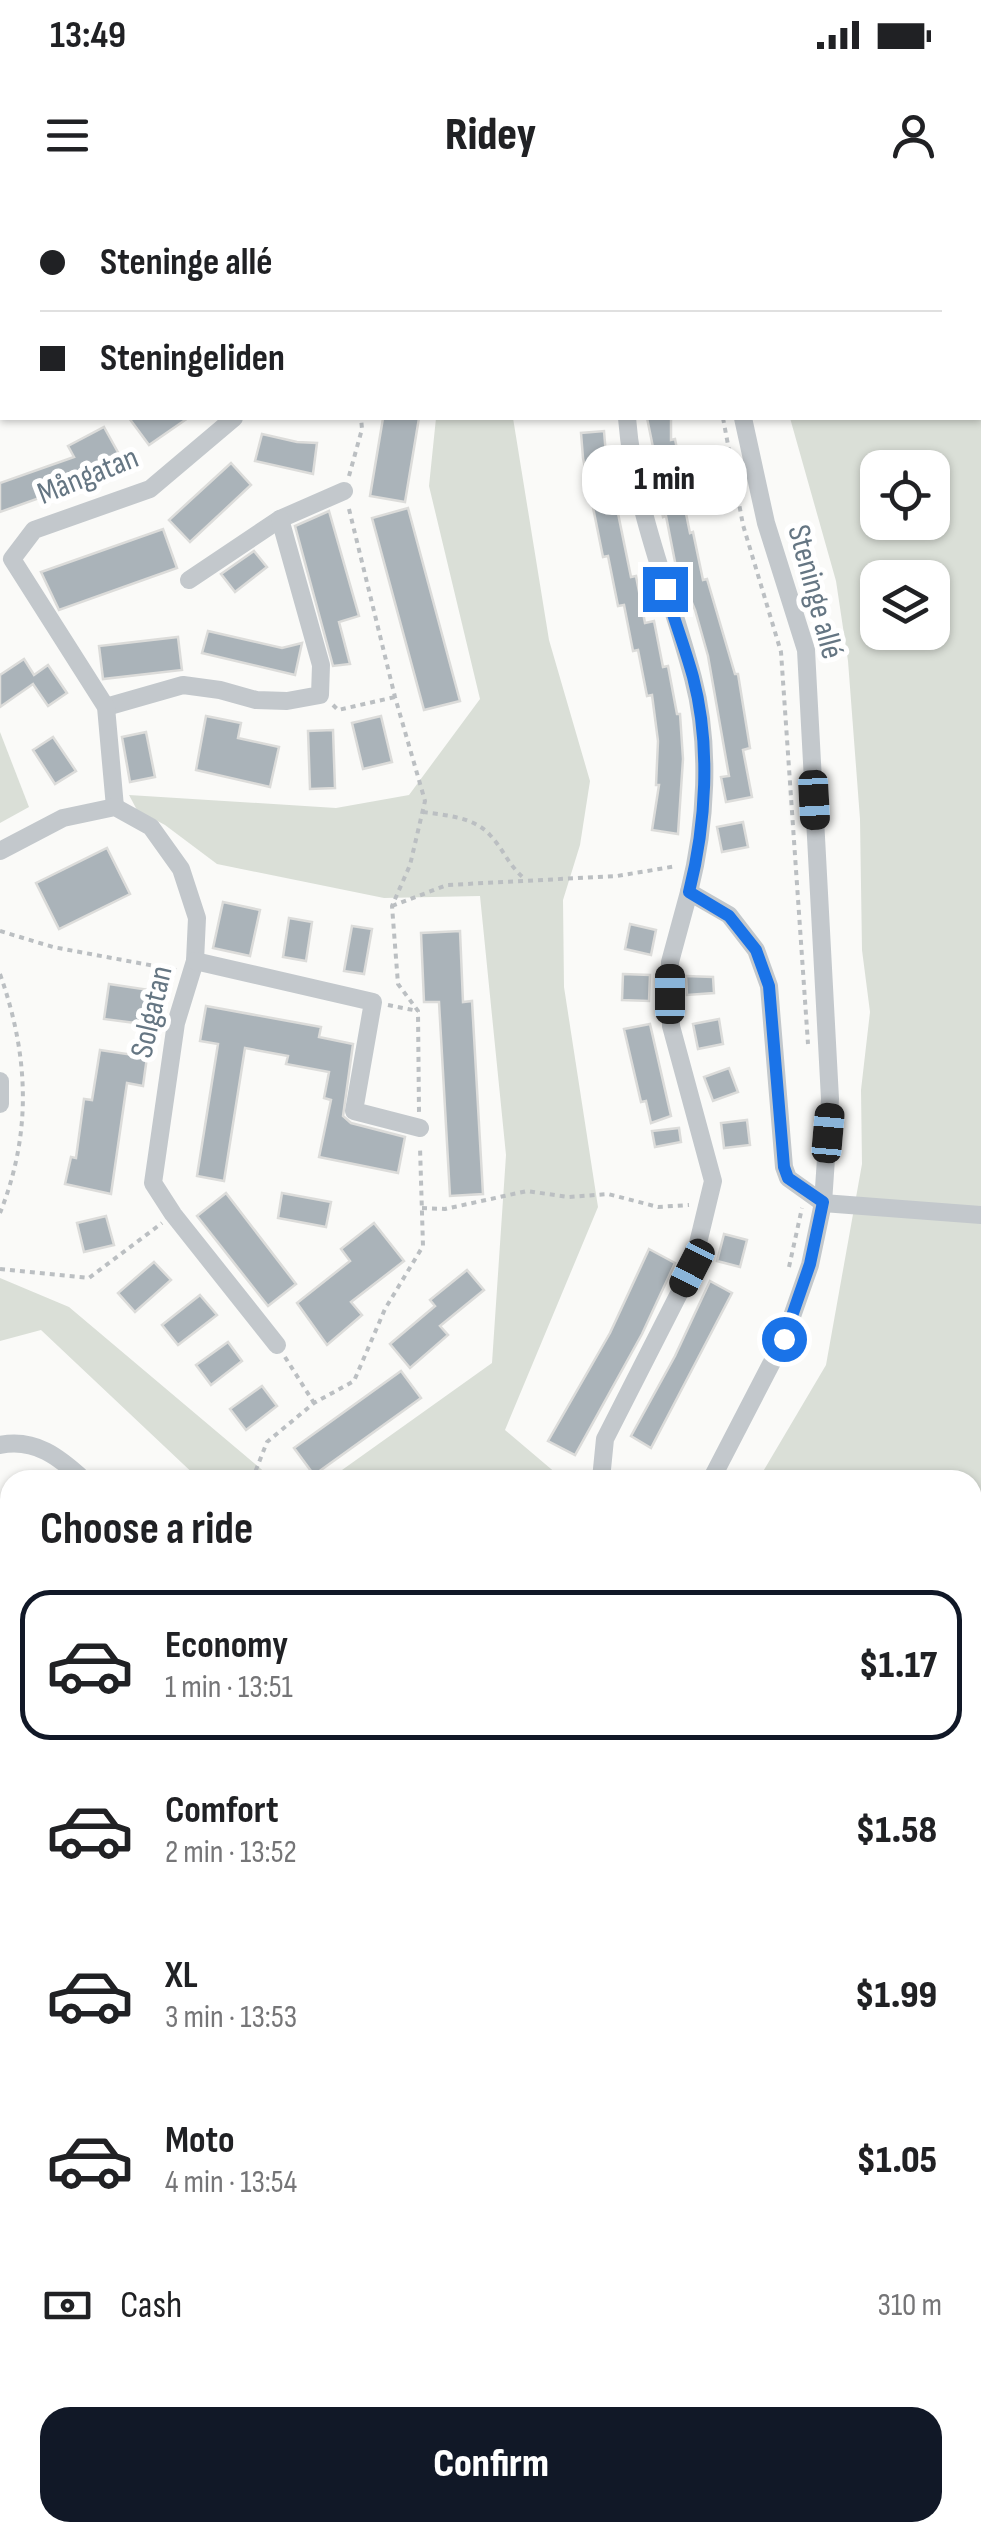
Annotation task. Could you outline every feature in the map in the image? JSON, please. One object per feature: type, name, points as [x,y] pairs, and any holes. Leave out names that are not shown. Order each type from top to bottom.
[{"type":"street","name":"Mångatan","points":[[115,807],[106,707],[12,559],[34,530],[150,489],[232,420]]},
{"type":"street","points":[[602,1470],[605,1439],[692,1268],[712,1181],[671,1026],[670,962],[696,864],[703,800],[702,732],[694,680],[655,559],[630,452],[627,420]]},
{"type":"street","name":"Steninge allé","points":[[716,1470],[784,1339],[810,1264],[823,1202],[830,1098],[806,650],[766,523],[742,420]]},
{"type":"street","points":[[189,580],[280,519],[344,491]]},
{"type":"street","points":[[106,707],[183,686],[220,690],[256,700],[287,701],[320,695],[320,665],[280,519]]},
{"type":"street","points":[[0,851],[64,818],[115,807]]},
{"type":"street","name":"Solgatan","points":[[115,807],[152,827],[181,869],[197,918],[193,967],[176,1023],[153,1183],[277,1345]]},
{"type":"street","points":[[689,892],[729,916],[756,950],[769,986],[788,1178],[823,1202],[981,1215]]},
{"type":"street","points":[[193,967],[373,1002],[354,1112],[420,1128]]},
{"type":"street","points":[[0,1081],[0,1104]]},
{"type":"street","points":[[0,1445],[21,1441],[58,1456],[73,1470]]},
{"type":"path","points":[[256,1470],[268,1442],[314,1403],[354,1382],[385,1309],[424,1246],[418,1011],[398,984],[392,906],[410,864],[425,801],[344,491],[362,430],[361,420]]},
{"type":"path","points":[[320,695],[338,710],[395,698]]},
{"type":"path","points":[[422,812],[471,822],[489,834],[508,865],[525,879]]},
{"type":"path","points":[[392,906],[447,884],[617,876],[696,864]]},
{"type":"path","points":[[0,930],[53,946],[193,967]]},
{"type":"path","points":[[373,1002],[418,1011]]},
{"type":"path","points":[[421,1208],[445,1209],[527,1191],[568,1197],[608,1194],[658,1207],[708,1204]]},
{"type":"path","points":[[0,1270],[89,1278],[174,1214]]},
{"type":"path","points":[[277,1345],[314,1403]]},
{"type":"shaded area","points":[[436,420],[513,420],[549,640],[590,781],[580,845],[563,900],[564,987],[598,1207],[505,1430],[552,1470],[342,1470],[492,1363],[506,1155],[480,896],[384,898],[217,864],[165,825],[137,810],[129,795],[336,808],[409,795],[480,699],[429,486]]},
{"type":"shaded area","points":[[791,420],[981,420],[981,1470],[764,1470],[826,1365],[862,1164],[861,1090],[870,1012],[862,950],[860,819],[848,661],[836,581]]},
{"type":"shaded area","points":[[0,732],[29,807],[0,823]]},
{"type":"shaded area","points":[[0,1278],[69,1307],[262,1470],[189,1470],[41,1330],[0,1341]]},
{"type":"building","points":[[130,420],[185,420],[149,445]]},
{"type":"building","points":[[383,420],[419,420],[405,502],[370,496]]},
{"type":"building","points":[[647,420],[671,420],[671,440],[675,439],[680,464],[676,465],[690,533],[693,532],[703,580],[707,579],[738,674],[750,748],[743,750],[752,797],[726,802],[721,777],[729,776],[708,656],[675,562],[658,492],[662,491]]},
{"type":"building","points":[[104,427],[125,465],[89,485],[87,481],[0,512],[0,483],[74,457],[68,446]]},
{"type":"building","points":[[604,431],[608,479],[631,577],[636,576],[645,623],[654,621],[663,667],[668,666],[680,714],[683,759],[678,834],[652,830],[659,785],[652,695],[647,696],[638,650],[633,651],[624,605],[618,606],[608,556],[603,557],[583,458],[581,433]]},
{"type":"building","points":[[262,434],[317,443],[313,474],[255,461]]},
{"type":"building","points":[[231,463],[251,485],[190,542],[169,520]]},
{"type":"building","points":[[408,508],[460,701],[424,710],[372,518]]},
{"type":"building","points":[[329,511],[359,616],[339,622],[350,664],[333,666],[295,526]]},
{"type":"building","points":[[163,529],[177,568],[59,610],[41,572]]},
{"type":"building","points":[[254,551],[267,567],[235,592],[221,574]]},
{"type":"building","points":[[208,631],[282,648],[302,643],[295,675],[202,653]]},
{"type":"building","points":[[178,637],[182,670],[103,679],[99,646]]},
{"type":"building","points":[[24,659],[34,675],[48,665],[67,693],[48,706],[33,684],[0,707],[0,675]]},
{"type":"building","points":[[206,716],[241,723],[238,738],[279,747],[270,787],[196,770]]},
{"type":"building","points":[[381,716],[392,762],[363,769],[352,723]]},
{"type":"building","points":[[333,730],[335,788],[310,789],[308,731]]},
{"type":"building","points":[[146,732],[155,777],[130,782],[122,737]]},
{"type":"building","points":[[53,737],[76,771],[55,784],[33,750]]},
{"type":"building","points":[[743,822],[748,847],[722,852],[717,827]]},
{"type":"building","points":[[107,848],[130,894],[59,929],[36,883]]},
{"type":"building","points":[[223,902],[260,910],[250,956],[213,948]]},
{"type":"building","points":[[289,918],[312,922],[306,961],[283,957]]},
{"type":"building","points":[[630,924],[656,930],[651,955],[625,949]]},
{"type":"building","points":[[352,926],[372,929],[364,974],[344,971]]},
{"type":"building","points":[[460,931],[463,1002],[472,1001],[483,1194],[450,1196],[439,1002],[424,1002],[421,933]]},
{"type":"building","points":[[623,974],[650,975],[649,1001],[622,1000]]},
{"type":"building","points":[[686,976],[713,977],[714,993],[687,995]]},
{"type":"building","points":[[109,984],[156,991],[151,1025],[104,1019]]},
{"type":"building","points":[[206,1006],[321,1027],[319,1037],[353,1044],[343,1116],[351,1123],[405,1137],[398,1173],[319,1157],[331,1100],[324,1098],[329,1072],[286,1064],[288,1056],[245,1048],[224,1181],[197,1176],[218,1044],[200,1041]]},
{"type":"building","points":[[719,1019],[723,1044],[698,1049],[693,1024]]},
{"type":"building","points":[[650,1024],[671,1116],[651,1123],[646,1101],[641,1102],[624,1029]]},
{"type":"building","points":[[100,1050],[147,1057],[143,1086],[127,1083],[111,1194],[65,1184],[71,1157],[76,1158],[84,1099],[92,1100]]},
{"type":"building","points":[[729,1068],[738,1092],[713,1101],[704,1077]]},
{"type":"building","points":[[747,1120],[750,1145],[724,1148],[721,1123]]},
{"type":"building","points":[[679,1128],[681,1142],[655,1147],[652,1131]]},
{"type":"building","points":[[226,1193],[296,1284],[268,1306],[197,1216]]},
{"type":"building","points":[[282,1193],[331,1202],[326,1227],[278,1218]]},
{"type":"building","points":[[106,1216],[114,1245],[84,1252],[77,1223]]},
{"type":"building","points":[[374,1223],[404,1261],[351,1302],[362,1315],[327,1345],[297,1303],[350,1261],[341,1249]]},
{"type":"building","points":[[724,1234],[747,1240],[740,1267],[717,1261]]},
{"type":"building","points":[[649,1249],[675,1263],[642,1334],[575,1455],[548,1441],[610,1333]]},
{"type":"building","points":[[154,1262],[171,1280],[135,1312],[118,1293]]},
{"type":"building","points":[[467,1270],[484,1290],[440,1326],[448,1335],[410,1368],[390,1344],[435,1306],[430,1300]]},
{"type":"building","points":[[710,1281],[732,1293],[651,1448],[631,1436]]},
{"type":"building","points":[[200,1295],[217,1315],[178,1345],[162,1325]]},
{"type":"building","points":[[228,1342],[242,1361],[211,1385],[196,1365]]},
{"type":"building","points":[[401,1371],[421,1398],[321,1470],[310,1470],[294,1448]]},
{"type":"building","points":[[262,1386],[277,1406],[246,1430],[230,1409]]},
{"type":"route","points":[[665,589],[694,680],[702,732],[703,800],[689,892],[729,916],[756,950],[769,986],[784,1167],[788,1178],[823,1202],[810,1264],[784,1339]]}]
